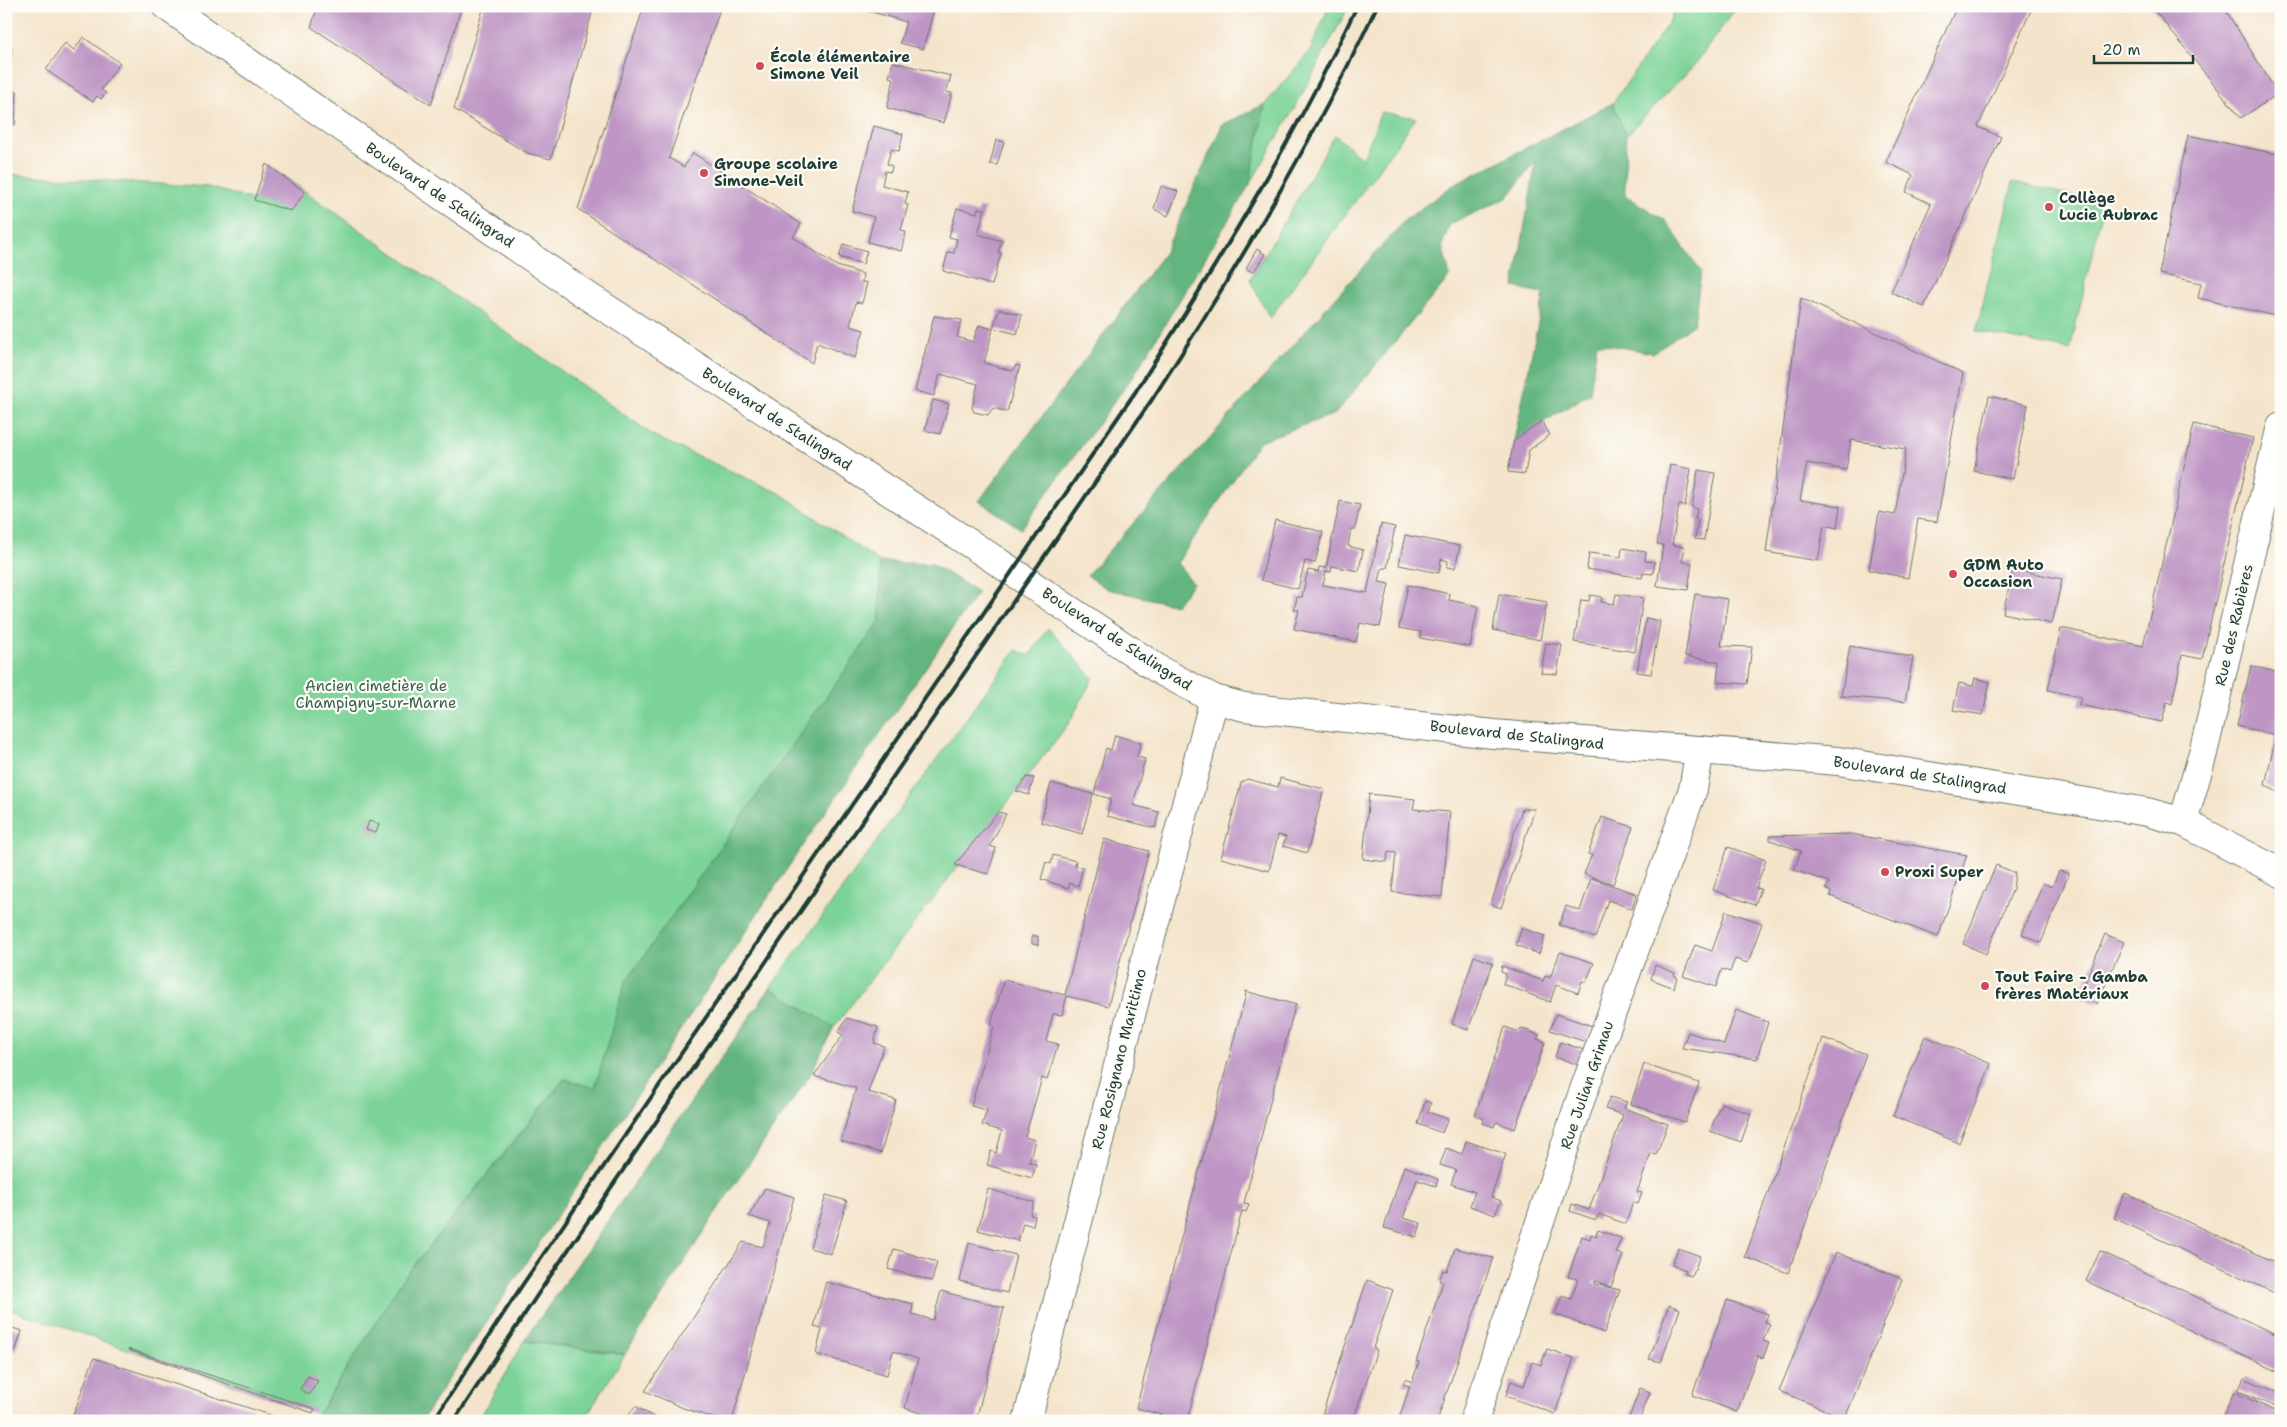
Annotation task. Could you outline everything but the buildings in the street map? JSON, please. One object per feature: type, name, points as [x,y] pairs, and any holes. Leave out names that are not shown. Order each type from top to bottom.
[{"type":"main road","name":"Boulevard de Stalingrad","points":[[166,6],[588,297],[989,556],[1161,670],[1214,699],[1244,707],[1494,734],[1838,761],[2147,812],[2183,822],[2281,873]]},
{"type":"main road","name":"Rue des Rabières","points":[[2183,822],[2203,753],[2281,426]]},
{"type":"main road","name":"Rue Rosignano Marittimo","points":[[1026,1421],[1214,699]]},
{"type":"main road","name":"Rue Julian Grimau","points":[[1474,1421],[1581,1098],[1693,789],[1700,750]]},
{"type":"green space","points":[[1329,6],[1349,6],[1297,104],[1249,186],[1265,104],[1310,51]]},
{"type":"green space","points":[[1677,6],[1737,6],[1697,62],[1626,136],[1613,103],[1669,22]]},
{"type":"green space","points":[[1613,103],[1626,136],[1625,195],[1666,221],[1701,272],[1694,324],[1653,353],[1597,343],[1590,393],[1514,441],[1544,294],[1514,287],[1536,161],[1507,198],[1450,224],[1442,245],[1450,276],[1335,414],[1260,441],[1177,563],[1193,583],[1176,605],[1107,589],[1087,575],[1405,220],[1452,186]]},
{"type":"green space","points":[[1265,104],[1249,186],[1134,375],[1021,529],[979,501],[1165,252],[1222,125]]},
{"type":"green space","points":[[1381,112],[1416,118],[1270,318],[1250,280],[1335,135],[1363,159]]},
{"type":"green space","name":"Ancien cimetière de Champigny-sur-Marne","points":[[266,164],[656,437],[781,494],[880,562],[880,621],[625,983],[595,1088],[564,1079],[403,1279],[318,1414],[6,1308],[6,174],[208,187],[254,200]]},
{"type":"green space","points":[[2013,182],[2104,203],[2070,350],[1976,331]]},
{"type":"green space","points":[[880,562],[932,564],[978,592],[803,845],[421,1421],[314,1421],[403,1279],[565,1079],[595,1088],[625,983],[880,621]]},
{"type":"green space","points":[[1048,628],[1093,678],[1069,723],[834,1027],[770,988],[1016,650],[1029,656]]},
{"type":"green space","points":[[770,988],[834,1027],[810,1075],[726,1197],[625,1354],[524,1341]]},
{"type":"green space","points":[[524,1341],[625,1355],[583,1421],[478,1421]]},
{"type":"railway","points":[[433,1421],[523,1284],[1136,391],[1253,202],[1307,105],[1357,6]]},
{"type":"railway","points":[[454,1421],[540,1291],[1153,398],[1214,303],[1272,206],[1327,107],[1377,6]]},
{"type":"place","name":"École élémentaire Simone Veil","points":[[760,66]]},
{"type":"place","name":"Groupe scolaire Simone-Veil","points":[[704,173]]},
{"type":"place","name":"Collège Lucie Aubrac","points":[[2049,207]]},
{"type":"place","name":"GDM Auto Occasion","points":[[1953,574]]},
{"type":"place","name":"Proxi Super","points":[[1885,872]]},
{"type":"place","name":"Tout Faire - Gamba frères Matériaux","points":[[1985,986]]}]
